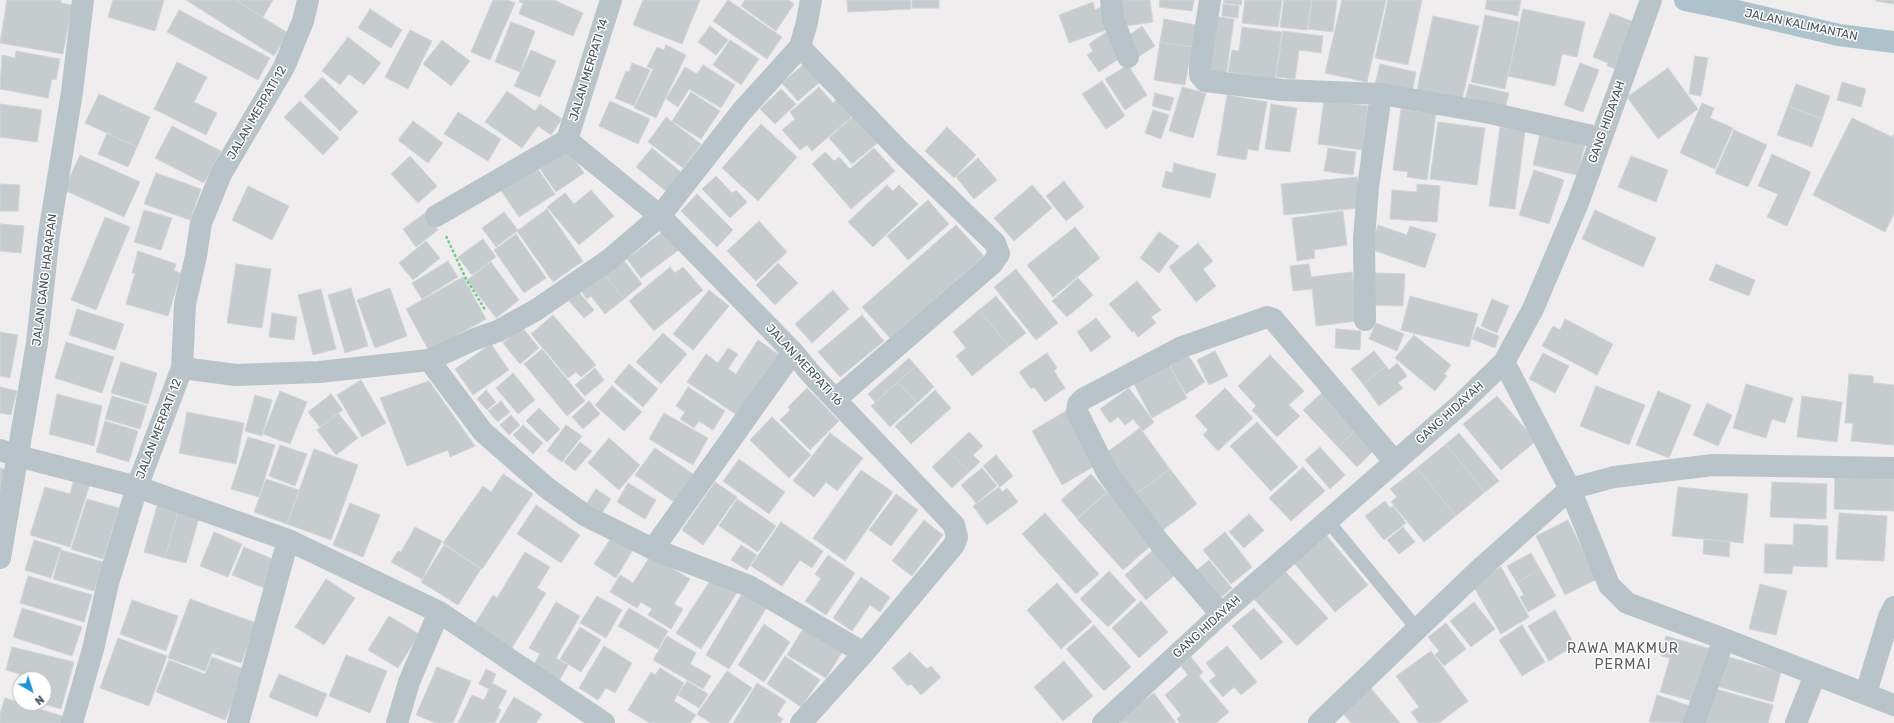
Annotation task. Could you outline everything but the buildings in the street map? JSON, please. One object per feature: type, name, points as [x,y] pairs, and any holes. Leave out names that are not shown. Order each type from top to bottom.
[{"type":"main road","name":"JALAN KALIMANTAN","points":[[1685,0],[1839,35],[1893,39]]},
{"type":"street","name":"JALAN GANG HARAPAN","points":[[0,558],[9,453],[37,344],[49,234],[72,92],[83,0]]},
{"type":"street","name":"JALAN MERPATI 12","points":[[308,0],[303,22],[284,67],[221,174],[201,223],[196,256],[185,304],[182,368],[137,487],[288,540],[439,612],[604,723]]},
{"type":"street","name":"JALAN MERPATI 14","points":[[567,140],[611,0]]},
{"type":"street","points":[[182,368],[236,375],[311,372],[429,360],[498,331],[536,310],[604,263],[660,216],[742,111],[800,47],[811,0]]},
{"type":"street","points":[[1111,0],[1113,19],[1128,57]]},
{"type":"street","points":[[1210,0],[1200,65],[1200,75],[1205,81],[1282,90],[1381,94],[1498,114],[1602,138]]},
{"type":"street","name":"GANG HIDAYAH","points":[[1103,723],[1221,614],[1461,404],[1504,362],[1536,302],[1578,203],[1651,0]]},
{"type":"street","points":[[800,47],[900,151],[995,243],[999,254],[992,264],[836,399]]},
{"type":"street","points":[[1365,320],[1368,187],[1381,94]]},
{"type":"street","points":[[436,216],[567,140]]},
{"type":"street","name":"JALAN MERPATI 16","points":[[567,140],[660,216],[793,352],[812,375],[954,525],[957,537],[954,545],[864,653],[801,723]]},
{"type":"street","points":[[1221,614],[1159,542],[1108,474],[1077,412],[1078,404],[1083,399],[1182,347],[1267,317],[1273,319],[1395,462]]},
{"type":"street","points":[[652,550],[793,352]]},
{"type":"street","points":[[429,360],[483,432],[507,455],[547,488],[586,516],[652,550],[749,586],[864,653]]},
{"type":"street","points":[[1504,362],[1570,489],[1609,585],[1627,603],[1866,693],[1894,705]]},
{"type":"street","points":[[9,453],[137,487],[108,584],[93,649],[72,723]]},
{"type":"street","points":[[1319,723],[1418,630],[1480,569],[1570,489],[1614,477],[1713,465],[1894,468]]},
{"type":"street","points":[[238,723],[288,540]]},
{"type":"street","points":[[1866,693],[1889,616],[1894,607]]},
{"type":"street","points":[[397,723],[409,682],[439,612]]},
{"type":"street","points":[[1694,723],[1724,639]]},
{"type":"street","points":[[1796,723],[1815,675]]},
{"type":"lane","points":[[1328,521],[1418,630]]},
{"type":"path","points":[[436,216],[466,279],[498,331]]},
{"type":"district","name":"RAWA MAKMUR PERMAI","points":[[1623,658]]}]
